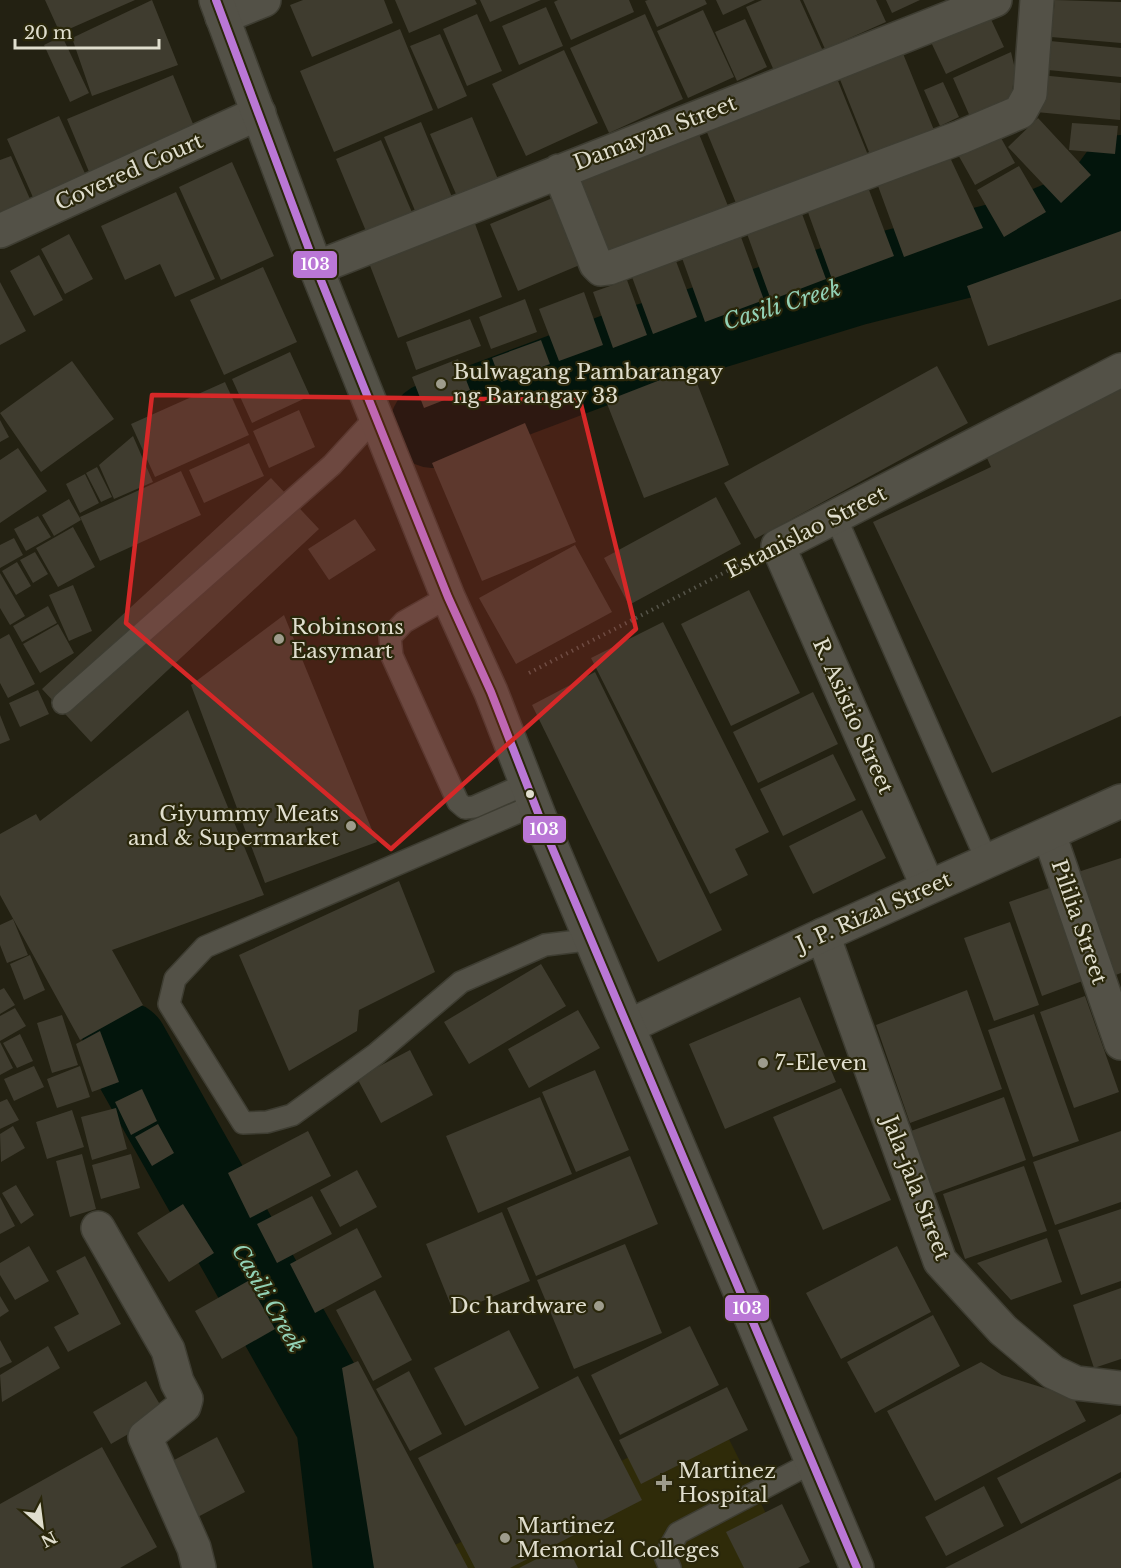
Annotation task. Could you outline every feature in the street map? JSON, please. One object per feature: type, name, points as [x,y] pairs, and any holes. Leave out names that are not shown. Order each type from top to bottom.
[{"type":"street","points":[[264,0],[219,8],[316,268],[448,597],[491,692],[593,944],[857,1568]]},
{"type":"street","name":"Damayan Street","points":[[316,268],[995,0]]},
{"type":"street","points":[[559,171],[596,264],[601,268],[609,268],[961,137],[1020,112],[1030,94],[1037,0]]},
{"type":"street","name":"Covered Court","points":[[0,231],[259,113]]},
{"type":"street","name":"Estanislao Street","points":[[778,546],[1121,370]]},
{"type":"street","name":"R. Asistio Street","points":[[778,546],[928,887]]},
{"type":"street","name":"J. P. Rizal Street","points":[[629,1026],[823,935],[1121,801]]},
{"type":"street","name":"Pililia Street","points":[[1049,834],[1121,1043]]},
{"type":"street","name":"Jala-jala Street","points":[[823,935],[940,1261],[1003,1330],[1053,1372],[1076,1383],[1121,1388]]},
{"type":"street","points":[[98,1228],[168,1350],[177,1382],[186,1399],[186,1404],[182,1408],[145,1437],[186,1528],[199,1568]]},
{"type":"lane","points":[[63,703],[378,423]]},
{"type":"lane","points":[[836,518],[987,861]]},
{"type":"lane","points":[[448,597],[404,622],[390,636],[392,656],[458,802],[465,808],[532,794]]},
{"type":"lane","points":[[532,794],[205,947],[175,979],[169,1004],[243,1123],[267,1122],[292,1115],[376,1054],[461,982],[545,945],[578,941],[593,944]]},
{"type":"lane","points":[[670,1568],[665,1556],[678,1533],[813,1461]]},
{"type":"path","name":"Estanislao Street","points":[[491,692],[778,546]]},
{"type":"highlighted area","points":[[152,395],[580,400],[636,629],[391,849],[126,623]]},
{"type":"shaded area","name":"Martinez Hospital","points":[[716,1413],[793,1568],[449,1568],[441,1552]]},
{"type":"building","points":[[45,0],[135,0],[60,33]]},
{"type":"building","points":[[152,0],[178,65],[92,96],[72,38]]},
{"type":"building","points":[[303,0],[384,0],[393,23],[312,57],[290,5]]},
{"type":"building","points":[[395,0],[475,0],[477,4],[409,33]]},
{"type":"building","points":[[480,0],[541,0],[490,22]]},
{"type":"building","points":[[558,0],[629,0],[634,12],[571,40],[554,2]]},
{"type":"building","points":[[705,0],[707,4],[657,27],[645,1]]},
{"type":"building","points":[[716,0],[755,0],[723,15]]},
{"type":"building","points":[[762,0],[800,0],[823,51],[775,73],[746,7]]},
{"type":"building","points":[[803,0],[876,0],[886,22],[825,49]]},
{"type":"building","points":[[886,0],[920,0],[892,13]]},
{"type":"building","points":[[1055,0],[1121,2],[1121,43],[1051,37]]},
{"type":"building","points":[[546,7],[563,46],[519,65],[502,26]]},
{"type":"building","points":[[703,10],[734,77],[688,98],[657,31]]},
{"type":"building","points":[[988,13],[1004,47],[946,74],[930,40]]},
{"type":"building","points":[[477,14],[502,71],[467,86],[443,29]]},
{"type":"building","points":[[645,14],[683,99],[609,133],[570,48]]},
{"type":"building","points":[[745,19],[767,67],[737,81],[715,32]]},
{"type":"building","points":[[400,29],[433,110],[334,152],[300,71]]},
{"type":"building","points":[[440,34],[467,96],[438,109],[410,46]]},
{"type":"building","points":[[62,36],[89,93],[70,102],[44,45]]},
{"type":"building","points":[[1050,41],[1121,48],[1121,77],[1048,70]]},
{"type":"building","points":[[564,50],[598,123],[526,156],[492,84]]},
{"type":"building","points":[[902,51],[936,135],[873,162],[839,77]]},
{"type":"building","points":[[1011,52],[1015,69],[1011,100],[971,119],[953,78]]},
{"type":"building","points":[[173,75],[198,136],[92,179],[67,119]]},
{"type":"building","points":[[1040,75],[1121,83],[1120,120],[1036,112]]},
{"type":"building","points":[[836,76],[868,155],[738,208],[706,130]]},
{"type":"building","points":[[943,82],[959,117],[940,126],[924,90]]},
{"type":"building","points":[[59,116],[88,180],[36,204],[7,139]]},
{"type":"building","points":[[472,117],[500,184],[459,201],[430,134]]},
{"type":"building","points":[[1038,118],[1091,175],[1061,203],[1008,147]]},
{"type":"building","points":[[421,122],[452,197],[416,213],[384,137]]},
{"type":"building","points":[[1072,123],[1118,126],[1115,154],[1069,150]]},
{"type":"building","points":[[996,129],[1015,163],[975,185],[956,151]]},
{"type":"building","points":[[699,134],[728,206],[602,257],[573,185]]},
{"type":"building","points":[[381,140],[414,217],[368,236],[336,159]]},
{"type":"building","points":[[946,149],[983,228],[904,257],[874,175]]},
{"type":"building","points":[[11,156],[30,199],[0,212],[0,160]]},
{"type":"building","points":[[232,162],[274,256],[221,280],[179,187]]},
{"type":"building","points":[[1019,166],[1046,212],[1004,237],[977,190]]},
{"type":"building","points":[[866,182],[894,256],[832,279],[805,204]]},
{"type":"building","points":[[176,192],[215,279],[175,297],[160,264],[125,280],[101,226]]},
{"type":"building","points":[[555,197],[582,264],[518,291],[490,224]]},
{"type":"building","points":[[801,211],[826,279],[771,300],[746,231]]},
{"type":"building","points":[[474,221],[502,297],[398,338],[369,263]]},
{"type":"building","points":[[1121,231],[1121,299],[988,346],[967,286]]},
{"type":"building","points":[[69,234],[93,279],[65,294],[41,249]]},
{"type":"building","points":[[741,237],[764,300],[705,322],[682,258]]},
{"type":"building","points":[[39,255],[63,300],[34,316],[10,271]]},
{"type":"building","points":[[676,261],[697,317],[653,334],[632,277]]},
{"type":"building","points":[[263,267],[297,342],[224,375],[190,300]]},
{"type":"building","points":[[627,280],[647,335],[613,348],[593,292]]},
{"type":"building","points":[[0,282],[26,331],[0,345]]},
{"type":"building","points":[[584,292],[603,345],[559,361],[539,309]]},
{"type":"building","points":[[525,299],[537,332],[491,349],[479,317]]},
{"type":"building","points":[[470,319],[481,346],[416,370],[406,342]]},
{"type":"building","points":[[541,340],[550,364],[501,382],[492,358]]},
{"type":"building","points":[[290,352],[310,396],[252,423],[232,379]]},
{"type":"building","name":"Bulwagang Pambarangay ng Barangay 33","points":[[458,359],[470,390],[424,408],[412,377]]},
{"type":"building","points":[[72,361],[114,419],[41,472],[0,413]]},
{"type":"building","points":[[937,366],[968,423],[755,539],[724,483]]},
{"type":"building","points":[[691,368],[729,465],[644,498],[606,401]]},
{"type":"building","points":[[225,382],[249,435],[155,477],[131,424]]},
{"type":"building","points":[[1121,383],[1121,716],[992,773],[873,522],[991,467],[982,447]]},
{"type":"building","points":[[299,410],[315,447],[269,468],[253,431]]},
{"type":"building","points":[[0,420],[9,437],[0,442]]},
{"type":"building","points":[[525,423],[576,542],[482,581],[432,463]]},
{"type":"building","points":[[133,436],[153,482],[114,499],[99,465]]},
{"type":"building","points":[[249,443],[264,476],[204,503],[189,470]]},
{"type":"building","points":[[18,448],[47,491],[0,523],[0,460]]},
{"type":"building","points":[[97,467],[112,497],[101,502],[86,473]]},
{"type":"building","points":[[181,471],[201,515],[100,561],[80,517]]},
{"type":"building","points":[[85,474],[99,503],[80,513],[66,484]]},
{"type":"building","points":[[271,478],[319,529],[91,742],[42,689]]},
{"type":"building","points":[[716,497],[741,544],[629,605],[604,558]]},
{"type":"building","points":[[69,499],[81,520],[54,536],[42,515]]},
{"type":"building","points":[[38,516],[51,537],[26,551],[14,529]]},
{"type":"building","points":[[355,519],[376,550],[329,580],[308,549]]},
{"type":"building","points":[[73,527],[95,567],[58,587],[36,548]]},
{"type":"building","points":[[14,538],[23,555],[0,568],[0,545]]},
{"type":"building","points":[[575,545],[612,612],[516,664],[479,598]]},
{"type":"building","points":[[35,552],[48,574],[33,583],[20,560]]},
{"type":"building","points":[[17,562],[31,586],[16,595],[2,571]]},
{"type":"building","points":[[0,573],[25,616],[10,625],[0,608]]},
{"type":"building","points":[[73,585],[92,631],[69,641],[49,595]]},
{"type":"building","points":[[749,590],[800,693],[731,726],[681,624]]},
{"type":"building","points":[[48,606],[57,623],[22,642],[13,626]]},
{"type":"building","points":[[284,615],[377,842],[265,883],[191,685]]},
{"type":"building","points":[[663,622],[769,832],[735,849],[748,875],[710,894],[591,658]]},
{"type":"building","points":[[58,624],[74,653],[40,673],[23,644]]},
{"type":"building","points":[[9,634],[35,684],[8,698],[0,683],[0,639]]},
{"type":"building","points":[[595,672],[722,930],[658,962],[532,705]]},
{"type":"building","points":[[38,690],[49,714],[20,727],[9,703]]},
{"type":"building","points":[[813,692],[838,744],[758,783],[733,732]]},
{"type":"building","points":[[188,710],[264,895],[112,950],[143,1005],[80,1040],[0,895],[0,834],[36,814],[40,821]]},
{"type":"building","points":[[0,715],[10,740],[0,744]]},
{"type":"building","points":[[833,754],[856,800],[783,836],[760,789]]},
{"type":"building","points":[[862,810],[886,858],[813,894],[789,846]]},
{"type":"building","points":[[1121,858],[1121,973],[1113,976],[1078,872]]},
{"type":"building","points":[[399,881],[435,972],[359,1010],[357,1031],[289,1071],[239,955]]},
{"type":"building","points":[[1055,886],[1088,979],[1042,996],[1009,902]]},
{"type":"building","points":[[13,919],[28,955],[7,963],[0,945],[0,925]]},
{"type":"building","points":[[1010,922],[1039,1005],[994,1021],[964,938]]},
{"type":"building","points":[[30,955],[45,990],[24,1000],[10,964]]},
{"type":"building","points":[[541,964],[566,1006],[469,1064],[444,1022]]},
{"type":"building","points":[[4,988],[15,1005],[0,1014],[0,990]]},
{"type":"building","points":[[967,990],[1002,1089],[910,1123],[876,1025]]},
{"type":"building","points":[[1085,996],[1119,1092],[1074,1108],[1040,1012]]},
{"type":"building","name":"7-Eleven","points":[[800,997],[836,1082],[725,1129],[689,1044]]},
{"type":"building","points":[[15,1008],[26,1026],[0,1041],[0,1016]]},
{"type":"building","points":[[578,1010],[600,1048],[529,1088],[508,1049]]},
{"type":"building","points":[[1034,1014],[1079,1141],[1033,1157],[988,1030]]},
{"type":"building","points":[[62,1015],[78,1065],[52,1073],[37,1023]]},
{"type":"building","points":[[100,1031],[119,1082],[92,1092],[76,1044]]},
{"type":"building","points":[[20,1034],[33,1061],[17,1068],[3,1043]]},
{"type":"building","points":[[0,1042],[13,1068],[0,1075]]},
{"type":"building","points":[[410,1050],[433,1095],[381,1123],[357,1078]]},
{"type":"building","points":[[34,1066],[44,1087],[14,1101],[4,1079]]},
{"type":"building","points":[[80,1066],[90,1097],[57,1108],[47,1079]]},
{"type":"building","points":[[595,1070],[629,1150],[576,1172],[542,1092]]},
{"type":"building","points":[[841,1088],[891,1200],[823,1230],[773,1117]]},
{"type":"building","points":[[142,1089],[157,1121],[131,1135],[115,1102]]},
{"type":"building","points":[[540,1097],[572,1174],[478,1213],[446,1136]]},
{"type":"building","points":[[1004,1097],[1026,1160],[933,1194],[911,1131]]},
{"type":"building","points":[[7,1099],[19,1120],[0,1129],[0,1102]]},
{"type":"building","points":[[116,1108],[127,1149],[92,1160],[81,1117]]},
{"type":"building","points":[[72,1110],[84,1147],[47,1159],[36,1122]]},
{"type":"building","points":[[158,1124],[174,1153],[152,1166],[135,1137]]},
{"type":"building","points":[[13,1126],[25,1148],[1,1162],[0,1134]]},
{"type":"building","points":[[308,1131],[331,1176],[250,1218],[228,1173]]},
{"type":"building","points":[[1121,1131],[1121,1202],[1055,1225],[1033,1162]]},
{"type":"building","points":[[82,1154],[96,1209],[70,1217],[56,1161]]},
{"type":"building","points":[[131,1154],[140,1188],[101,1199],[92,1165]]},
{"type":"building","points":[[630,1156],[658,1224],[536,1276],[507,1208]]},
{"type":"building","points":[[1024,1166],[1047,1231],[965,1259],[943,1194]]},
{"type":"building","points":[[357,1170],[377,1207],[340,1227],[320,1190]]},
{"type":"building","points":[[16,1185],[34,1215],[21,1224],[2,1193]]},
{"type":"building","points":[[312,1196],[332,1234],[277,1263],[257,1224]]},
{"type":"building","points":[[0,1197],[15,1226],[0,1234]]},
{"type":"building","points":[[183,1204],[214,1253],[169,1282],[137,1233]]},
{"type":"building","points":[[1121,1209],[1121,1281],[1081,1295],[1058,1230]]},
{"type":"building","points":[[502,1212],[530,1281],[454,1313],[426,1244]]},
{"type":"building","points":[[357,1228],[382,1277],[315,1313],[290,1264]]},
{"type":"building","points":[[1047,1238],[1062,1282],[1011,1300],[977,1263]]},
{"type":"building","name":"Dc hardware","points":[[625,1244],[662,1333],[574,1369],[537,1280]]},
{"type":"building","points":[[29,1246],[49,1281],[15,1300],[0,1275],[0,1263]]},
{"type":"building","points":[[897,1246],[931,1312],[841,1359],[806,1293]]},
{"type":"building","points":[[85,1256],[121,1324],[68,1352],[54,1327],[79,1314],[56,1271]]},
{"type":"building","points":[[248,1281],[275,1329],[222,1359],[195,1311]]},
{"type":"building","points":[[1121,1288],[1121,1359],[1094,1368],[1073,1305]]},
{"type":"building","points":[[375,1290],[412,1360],[373,1381],[336,1310]]},
{"type":"building","points":[[0,1296],[9,1311],[0,1317]]},
{"type":"building","points":[[933,1315],[960,1366],[875,1413],[847,1362]]},
{"type":"building","points":[[690,1326],[719,1385],[620,1435],[591,1375]]},
{"type":"building","points":[[509,1330],[539,1388],[465,1426],[434,1368]]},
{"type":"building","points":[[0,1340],[12,1362],[0,1368]]},
{"type":"building","points":[[48,1346],[60,1368],[2,1402],[0,1375]]},
{"type":"building","points":[[358,1361],[468,1568],[374,1568],[342,1368]]},
{"type":"building","points":[[981,1362],[1002,1375],[1073,1397],[1086,1421],[935,1501],[887,1411]]},
{"type":"building","points":[[409,1371],[442,1434],[410,1451],[376,1389]]},
{"type":"building","points":[[578,1376],[642,1500],[510,1568],[475,1568],[418,1458]]},
{"type":"building","points":[[146,1381],[165,1413],[111,1444],[93,1412]]},
{"type":"building","points":[[727,1387],[748,1430],[641,1484],[619,1440]]},
{"type":"building","points":[[1121,1414],[1121,1472],[1021,1524],[997,1478]]},
{"type":"building","points":[[217,1437],[245,1492],[192,1520],[163,1466]]},
{"type":"building","points":[[102,1447],[157,1547],[120,1568],[0,1568],[0,1504]]},
{"type":"building","points":[[1121,1478],[1121,1568],[945,1568]]},
{"type":"building","points":[[984,1486],[1004,1526],[946,1556],[925,1517]]},
{"type":"building","points":[[782,1504],[810,1562],[798,1568],[744,1568],[726,1532]]},
{"type":"building","points":[[566,1544],[578,1568],[519,1568]]},
{"type":"waterway","name":"Casili Creek","points":[[433,425],[619,355],[857,282],[1022,240],[1099,208],[1121,178]]},
{"type":"waterway","name":"Casili Creek","points":[[125,1045],[339,1424],[356,1568]]},
{"type":"transit line","name":"103","points":[[216,0],[316,268],[448,597],[491,692],[545,831],[857,1568]]},
{"type":"place","name":"Bulwagang Pambarangay ng Barangay 33","points":[[441,384]]},
{"type":"place","name":"Robinsons Easymart","points":[[279,639]]},
{"type":"place","name":"Giyummy Meats and & Supermarket","points":[[351,826]]},
{"type":"place","name":"7-Eleven","points":[[763,1063]]},
{"type":"place","name":"Dc hardware","points":[[599,1306]]},
{"type":"place","name":"Martinez Hospital","points":[[664,1483]]},
{"type":"place","name":"Martinez Memorial Colleges","points":[[505,1538]]}]
